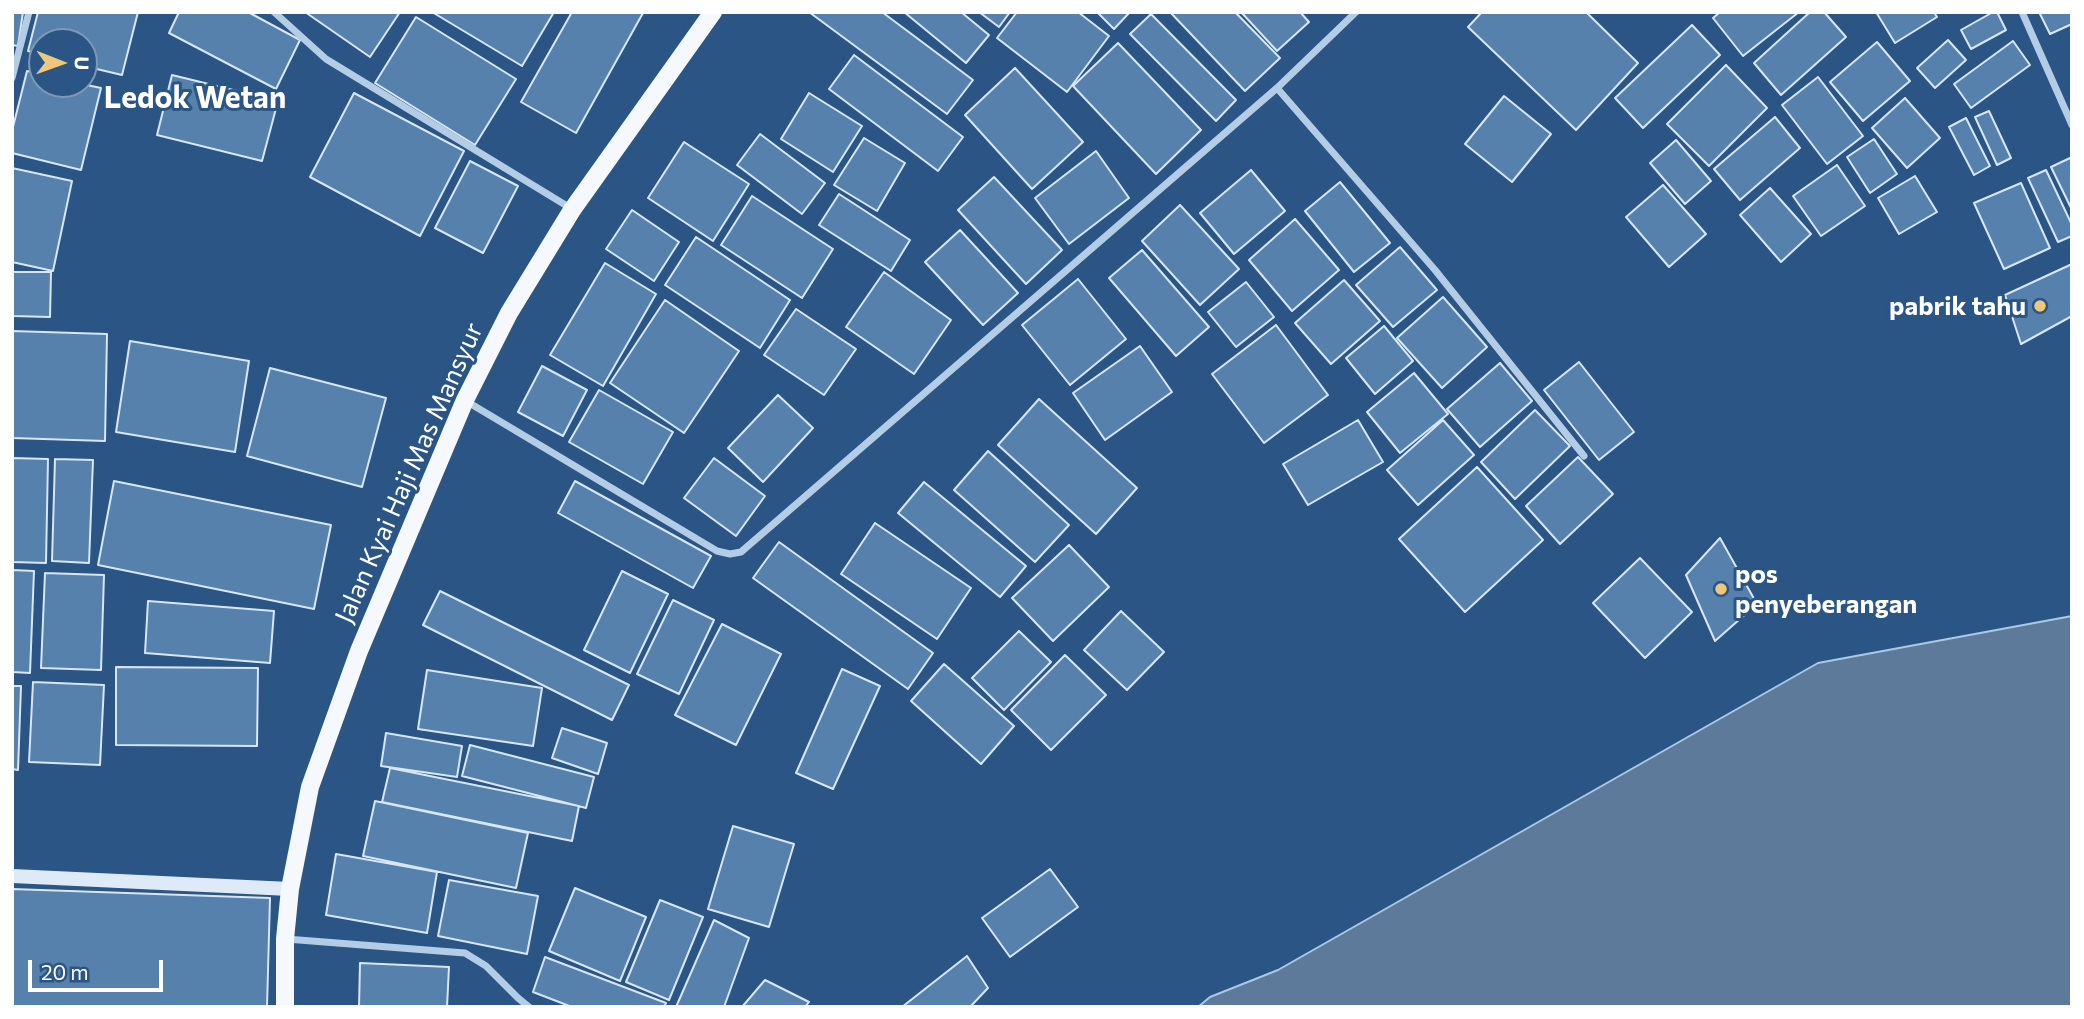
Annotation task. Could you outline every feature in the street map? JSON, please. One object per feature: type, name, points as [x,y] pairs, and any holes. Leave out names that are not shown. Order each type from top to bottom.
[{"type":"main road","name":"Jalan Kyai Haji Mas Mansyur","points":[[285,1007],[285,939],[290,889],[310,788],[359,651],[465,400],[509,313],[572,210],[713,12]]},
{"type":"main road","points":[[12,876],[290,889]]},
{"type":"street","points":[[12,78],[29,12]]},
{"type":"street","points":[[274,12],[326,59],[572,210]]},
{"type":"street","points":[[465,400],[717,551],[730,554],[741,552],[1277,88],[1356,12]]},
{"type":"street","points":[[2022,12],[2072,125]]},
{"type":"street","points":[[1277,88],[1436,270],[1584,456]]},
{"type":"street","points":[[285,939],[465,953],[486,967],[529,1007]]},
{"type":"water","points":[[2072,616],[2072,1007],[1198,1007],[1210,997],[1278,970],[1818,663]]},
{"type":"building","points":[[12,12],[23,12],[18,46],[12,45]]},
{"type":"building","points":[[38,12],[138,12],[122,75],[98,69],[98,28],[34,28]]},
{"type":"building","points":[[179,12],[248,12],[300,40],[276,89],[169,33]]},
{"type":"building","points":[[305,12],[400,12],[370,57]]},
{"type":"building","points":[[432,12],[554,12],[522,66]]},
{"type":"building","points":[[572,12],[643,13],[576,133],[521,102]]},
{"type":"building","points":[[809,12],[882,12],[973,80],[947,114]]},
{"type":"building","points":[[904,12],[961,12],[989,35],[966,63]]},
{"type":"building","points":[[979,12],[1010,12],[999,27]]},
{"type":"building","points":[[1017,12],[1078,12],[1109,36],[1067,92],[997,38]]},
{"type":"building","points":[[1097,12],[1130,12],[1114,29]]},
{"type":"building","points":[[1170,12],[1235,12],[1280,58],[1245,91]]},
{"type":"building","points":[[1241,12],[1300,12],[1309,22],[1277,51]]},
{"type":"building","points":[[1482,12],[1586,12],[1638,63],[1576,130],[1468,27]]},
{"type":"building","points":[[1720,12],[1799,12],[1743,56],[1713,18]]},
{"type":"building","points":[[1810,12],[1824,12],[1846,37],[1781,95],[1754,63]]},
{"type":"building","points":[[1876,12],[1934,12],[1937,17],[1895,43]]},
{"type":"building","points":[[1997,12],[2006,30],[1971,49],[1961,30]]},
{"type":"building","points":[[2039,12],[2072,12],[2072,24],[2050,34]]},
{"type":"building","points":[[1151,14],[1236,100],[1216,121],[1130,34]]},
{"type":"building","points":[[416,17],[516,79],[475,145],[375,83]]},
{"type":"building","points":[[1692,25],[1720,55],[1643,128],[1615,98]]},
{"type":"building","points":[[1948,40],[1966,60],[1935,88],[1917,68]]},
{"type":"building","points":[[2013,41],[2030,65],[1971,108],[1954,84]]},
{"type":"building","points":[[1877,42],[1910,81],[1863,121],[1830,82]]},
{"type":"building","points":[[1118,43],[1201,130],[1156,174],[1073,86]]},
{"type":"building","points":[[854,55],[963,137],[938,171],[829,89]]},
{"type":"building","points":[[1726,65],[1767,108],[1709,166],[1667,124]]},
{"type":"building","points":[[1015,68],[1083,142],[1032,189],[965,115]]},
{"type":"building","points":[[27,71],[28,98],[98,98],[98,87],[101,88],[81,170],[12,153],[12,131]]},
{"type":"building","points":[[172,75],[278,101],[262,161],[157,135]]},
{"type":"building","points":[[1818,77],[1863,136],[1827,164],[1782,105]]},
{"type":"building","points":[[354,93],[464,151],[420,236],[310,177]]},
{"type":"building","points":[[809,93],[862,126],[833,172],[781,139]]},
{"type":"building","points":[[1504,96],[1551,134],[1512,182],[1465,144]]},
{"type":"building","points":[[1905,98],[1940,138],[1907,168],[1872,128]]},
{"type":"building","points":[[1989,111],[2011,158],[1997,165],[1975,117]]},
{"type":"building","points":[[1775,117],[1800,148],[1740,200],[1714,169]]},
{"type":"building","points":[[1966,118],[1990,166],[1974,175],[1949,127]]},
{"type":"building","points":[[760,134],[825,183],[802,214],[737,165]]},
{"type":"building","points":[[864,138],[905,163],[877,211],[834,185]]},
{"type":"building","points":[[1874,139],[1897,174],[1870,193],[1847,157]]},
{"type":"building","points":[[1676,140],[1711,181],[1685,204],[1650,163]]},
{"type":"building","points":[[684,142],[749,184],[713,241],[648,198]]},
{"type":"building","points":[[1096,151],[1129,198],[1069,244],[1035,198]]},
{"type":"building","points":[[2070,158],[2072,162],[2072,210],[2051,167]]},
{"type":"building","points":[[470,161],[518,186],[483,253],[435,228]]},
{"type":"building","points":[[1837,165],[1865,206],[1821,236],[1793,196]]},
{"type":"building","points":[[12,168],[72,181],[53,271],[12,262]]},
{"type":"building","points":[[1251,170],[1285,211],[1234,254],[1200,213]]},
{"type":"building","points":[[2046,170],[2072,225],[2072,236],[2058,242],[2028,178]]},
{"type":"building","points":[[1915,176],[1937,212],[1899,234],[1878,198]]},
{"type":"building","points":[[994,177],[1062,250],[1026,284],[958,210]]},
{"type":"building","points":[[1340,182],[1390,243],[1354,272],[1305,211]]},
{"type":"building","points":[[2021,183],[2050,248],[2004,269],[1974,203]]},
{"type":"building","points":[[1663,185],[1706,234],[1669,267],[1626,217]]},
{"type":"building","points":[[1770,188],[1811,234],[1781,262],[1740,215]]},
{"type":"building","points":[[839,194],[910,240],[891,271],[819,225]]},
{"type":"building","points":[[752,196],[833,249],[802,298],[721,245]]},
{"type":"building","points":[[1180,205],[1239,269],[1200,305],[1142,241]]},
{"type":"building","points":[[632,210],[679,242],[654,281],[606,249]]},
{"type":"building","points":[[1295,219],[1339,270],[1292,311],[1249,260]]},
{"type":"building","points":[[960,230],[1018,293],[983,325],[925,262]]},
{"type":"building","points":[[696,237],[790,300],[760,348],[665,285]]},
{"type":"building","points":[[1400,247],[1437,290],[1393,327],[1356,285]]},
{"type":"building","points":[[1142,250],[1209,327],[1176,356],[1109,278]]},
{"type":"building","points":[[605,263],[656,294],[603,386],[550,355]]},
{"type":"building","name":"pabrik tahu","points":[[2072,264],[2072,316],[2021,344],[2005,295]]},
{"type":"building","points":[[12,272],[51,272],[50,317],[12,316]]},
{"type":"building","points":[[884,272],[951,320],[914,374],[846,327]]},
{"type":"building","points":[[1078,279],[1126,339],[1070,385],[1022,325]]},
{"type":"building","points":[[1344,280],[1380,321],[1331,364],[1295,323]]},
{"type":"building","points":[[1246,282],[1274,317],[1236,347],[1208,312]]},
{"type":"building","points":[[1443,297],[1487,347],[1442,388],[1397,338]]},
{"type":"building","points":[[665,300],[739,351],[684,433],[610,383]]},
{"type":"building","points":[[796,309],[856,349],[824,395],[764,355]]},
{"type":"building","points":[[1276,325],[1328,395],[1264,443],[1212,374]]},
{"type":"building","points":[[1384,326],[1413,361],[1375,394],[1346,358]]},
{"type":"building","points":[[12,331],[107,334],[105,441],[12,438]]},
{"type":"building","points":[[130,341],[249,361],[235,452],[116,432]]},
{"type":"building","points":[[1140,346],[1172,392],[1105,440],[1073,393]]},
{"type":"building","points":[[1579,362],[1634,432],[1599,460],[1544,390]]},
{"type":"building","points":[[1500,363],[1532,401],[1480,447],[1447,409]]},
{"type":"building","points":[[542,366],[587,390],[563,436],[518,412]]},
{"type":"building","points":[[270,368],[386,398],[362,487],[247,456]]},
{"type":"building","points":[[1414,373],[1448,414],[1400,453],[1367,412]]},
{"type":"building","points":[[599,390],[673,432],[643,484],[569,442]]},
{"type":"building","points":[[778,395],[813,428],[763,482],[728,448]]},
{"type":"building","points":[[1039,399],[1137,488],[1096,534],[998,445]]},
{"type":"building","points":[[1535,410],[1570,446],[1515,499],[1481,462]]},
{"type":"building","points":[[1358,420],[1383,462],[1308,505],[1283,464]]},
{"type":"building","points":[[1443,420],[1474,455],[1418,505],[1387,470]]},
{"type":"building","points":[[988,451],[1069,525],[1035,562],[954,490]]},
{"type":"building","points":[[1578,457],[1613,494],[1560,544],[1526,506]]},
{"type":"building","points":[[12,458],[48,459],[46,563],[12,562]]},
{"type":"building","points":[[714,458],[765,496],[736,536],[684,498]]},
{"type":"building","points":[[55,459],[93,460],[89,563],[52,561]]},
{"type":"building","points":[[1477,467],[1543,540],[1465,612],[1399,539]]},
{"type":"building","points":[[114,481],[331,525],[314,609],[98,565]]},
{"type":"building","points":[[575,481],[711,556],[693,588],[558,513]]},
{"type":"building","points":[[924,482],[1026,566],[1000,597],[898,513]]},
{"type":"building","points":[[875,523],[971,588],[937,639],[841,574]]},
{"type":"building","name":"pos penyeberangan","points":[[1720,538],[1757,604],[1715,641],[1686,575]]},
{"type":"building","points":[[779,542],[933,653],[908,689],[753,578]]},
{"type":"building","points":[[1069,545],[1109,587],[1053,641],[1012,598]]},
{"type":"building","points":[[1640,558],[1692,612],[1645,658],[1593,603]]},
{"type":"building","points":[[12,570],[34,571],[30,673],[12,672]]},
{"type":"building","points":[[622,571],[668,594],[630,673],[584,650]]},
{"type":"building","points":[[45,573],[104,575],[101,670],[41,668]]},
{"type":"building","points":[[440,591],[629,685],[612,720],[423,625]]},
{"type":"building","points":[[673,600],[714,620],[679,694],[637,674]]},
{"type":"building","points":[[148,601],[274,611],[270,663],[145,653]]},
{"type":"building","points":[[1121,611],[1164,652],[1127,690],[1084,650]]},
{"type":"building","points":[[722,624],[781,654],[736,745],[675,715]]},
{"type":"building","points":[[1019,631],[1051,662],[1004,710],[972,678]]},
{"type":"building","points":[[1065,655],[1106,695],[1051,750],[1011,710]]},
{"type":"building","points":[[944,664],[1014,726],[981,764],[911,701]]},
{"type":"building","points":[[116,667],[258,668],[257,746],[116,745]]},
{"type":"building","points":[[842,669],[880,686],[833,789],[796,773]]},
{"type":"building","points":[[427,670],[542,688],[533,746],[418,729]]},
{"type":"building","points":[[33,682],[104,685],[100,765],[29,762]]},
{"type":"building","points":[[12,686],[21,686],[18,770],[12,769]]},
{"type":"building","points":[[562,728],[607,743],[598,774],[552,758]]},
{"type":"building","points":[[386,733],[462,746],[457,777],[381,766]]},
{"type":"building","points":[[470,745],[594,777],[586,808],[462,776]]},
{"type":"building","points":[[390,768],[579,806],[572,841],[382,802]]},
{"type":"building","points":[[375,801],[528,833],[516,888],[363,856]]},
{"type":"building","points":[[733,826],[794,844],[769,927],[708,909]]},
{"type":"building","points":[[336,854],[437,872],[427,933],[326,915]]},
{"type":"building","points":[[1050,869],[1078,907],[1010,957],[982,918]]},
{"type":"building","points":[[449,880],[538,896],[527,954],[438,936]]},
{"type":"building","points":[[575,888],[646,917],[620,981],[549,951]]},
{"type":"building","points":[[12,889],[270,898],[267,1007],[12,1007]]},
{"type":"building","points":[[660,900],[703,917],[669,1000],[626,982]]},
{"type":"building","points":[[714,920],[749,938],[724,1007],[676,1007]]},
{"type":"building","points":[[967,956],[988,988],[970,1007],[902,1007]]},
{"type":"building","points":[[545,957],[666,1003],[664,1007],[572,1007],[533,992]]},
{"type":"building","points":[[360,963],[449,967],[447,1007],[359,1007]]},
{"type":"building","points":[[765,980],[809,1002],[805,1007],[742,1007]]},
{"type":"place","name":"pabrik tahu","points":[[2040,306]]},
{"type":"place","name":"pos penyeberangan","points":[[1721,589]]},
{"type":"district","name":"Ledok Wetan","points":[[195,98]]}]
